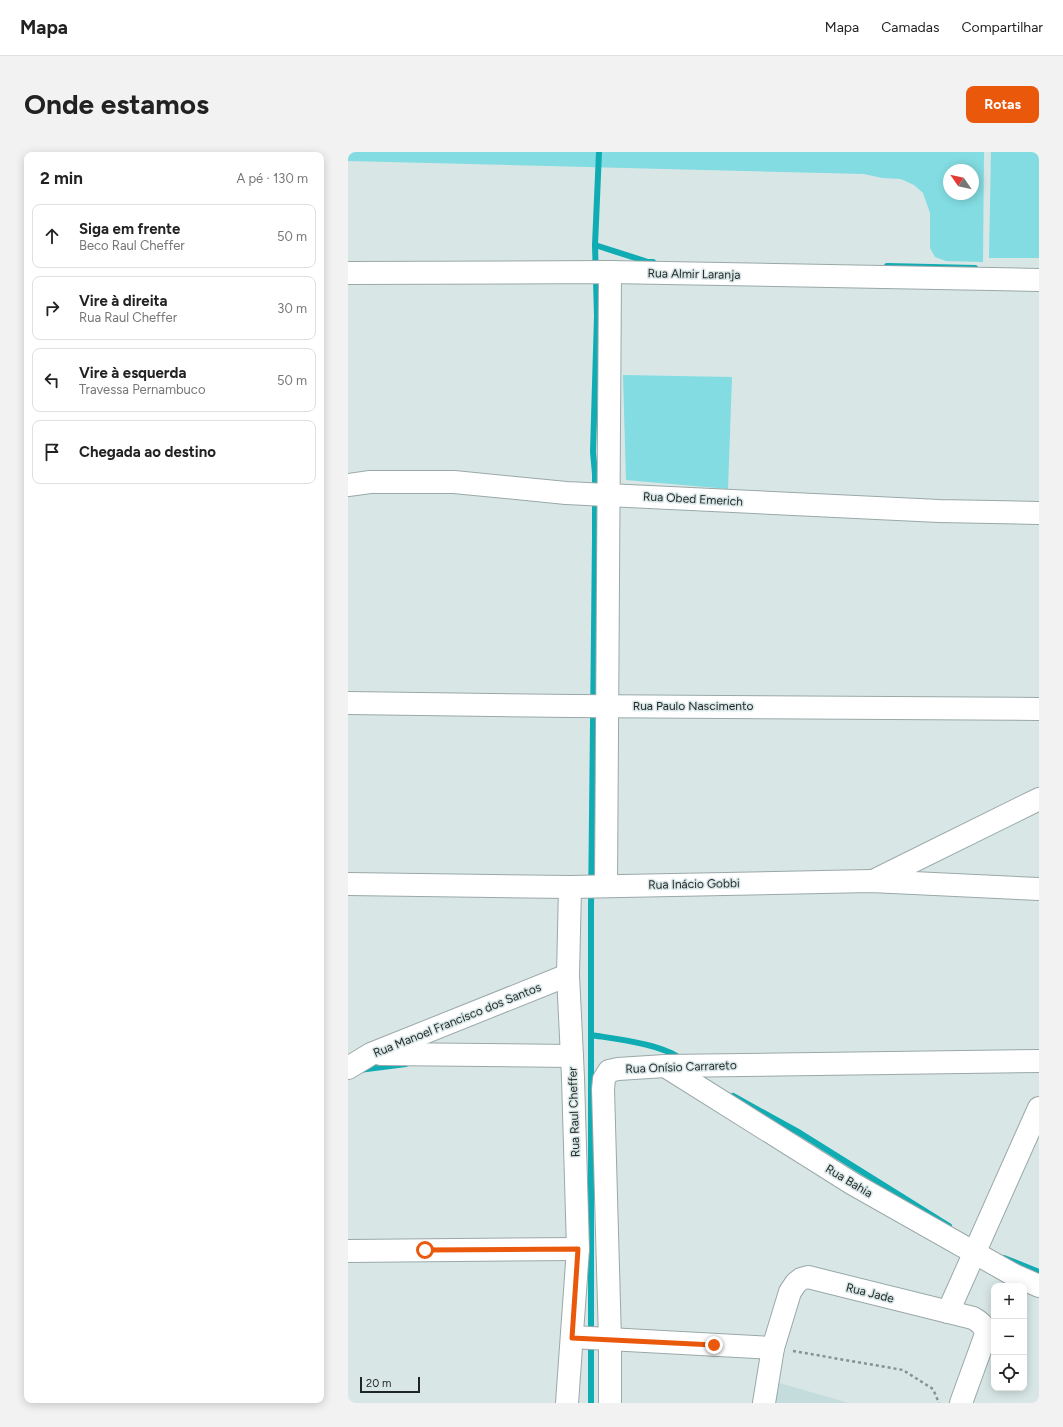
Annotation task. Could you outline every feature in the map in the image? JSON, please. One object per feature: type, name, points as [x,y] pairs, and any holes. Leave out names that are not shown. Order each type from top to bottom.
[{"type":"street","name":"Rua Almir Laranja","points":[[348,273],[610,272],[1039,280]]},
{"type":"street","points":[[606,886],[610,272]]},
{"type":"street","name":"Rua Obed Emerich","points":[[348,485],[370,482],[454,482],[566,493],[939,511],[1039,513]]},
{"type":"street","name":"Rua Paulo Nascimento","points":[[348,702],[573,706],[1039,708]]},
{"type":"street","points":[[871,881],[1039,800]]},
{"type":"street","name":"Rua Inácio Gobbi","points":[[348,884],[570,887],[871,881],[1039,889]]},
{"type":"street","name":"Rua Raul Cheffer","points":[[567,1403],[578,1249],[573,1078],[568,975],[570,887]]},
{"type":"street","name":"Rua Manoel Francisco dos Santos","points":[[356,1059],[568,975]]},
{"type":"street","points":[[356,1059],[572,1056]]},
{"type":"street","name":"Rua Onísio Carrareto","points":[[610,1403],[602,1339],[603,1089],[604,1079],[609,1072],[618,1069],[669,1066],[1039,1061]]},
{"type":"street","name":"Rua Bahia","points":[[669,1066],[852,1184],[1014,1275],[1039,1286]]},
{"type":"street","points":[[948,1312],[1039,1108]]},
{"type":"street","points":[[348,1251],[578,1249]]},
{"type":"street","name":"Rua Jade","points":[[764,1403],[773,1348],[790,1292],[796,1283],[801,1279],[808,1277],[973,1318],[980,1322],[985,1327],[986,1334],[961,1403]]},
{"type":"street","points":[[572,1338],[773,1348]]},
{"type":"path","points":[[773,1348],[903,1370],[933,1389],[940,1403]]},
{"type":"shaded area","points":[[348,152],[984,152],[983,262],[946,261],[935,257],[930,248],[930,213],[923,193],[914,185],[901,179],[882,178],[864,174],[348,161]]},
{"type":"shaded area","points":[[991,152],[1039,152],[1039,258],[989,258]]},
{"type":"shaded area","points":[[623,375],[732,377],[728,489],[626,480]]},
{"type":"shaded area","points":[[776,1382],[849,1403],[773,1403]]},
{"type":"waterway","points":[[591,1403],[591,909],[595,538],[595,474],[593,452],[597,316],[595,245],[599,152]]},
{"type":"waterway","points":[[595,245],[648,262],[653,262]]},
{"type":"waterway","points":[[887,266],[975,268]]},
{"type":"waterway","points":[[591,1035],[625,1040],[651,1046],[662,1049],[681,1059]]},
{"type":"waterway","points":[[359,1070],[406,1064]]},
{"type":"waterway","points":[[733,1096],[800,1133],[949,1226]]},
{"type":"waterway","points":[[1004,1258],[1039,1272]]},
{"type":"route","points":[[425,1250],[578,1249],[572,1338],[714,1345]]}]
